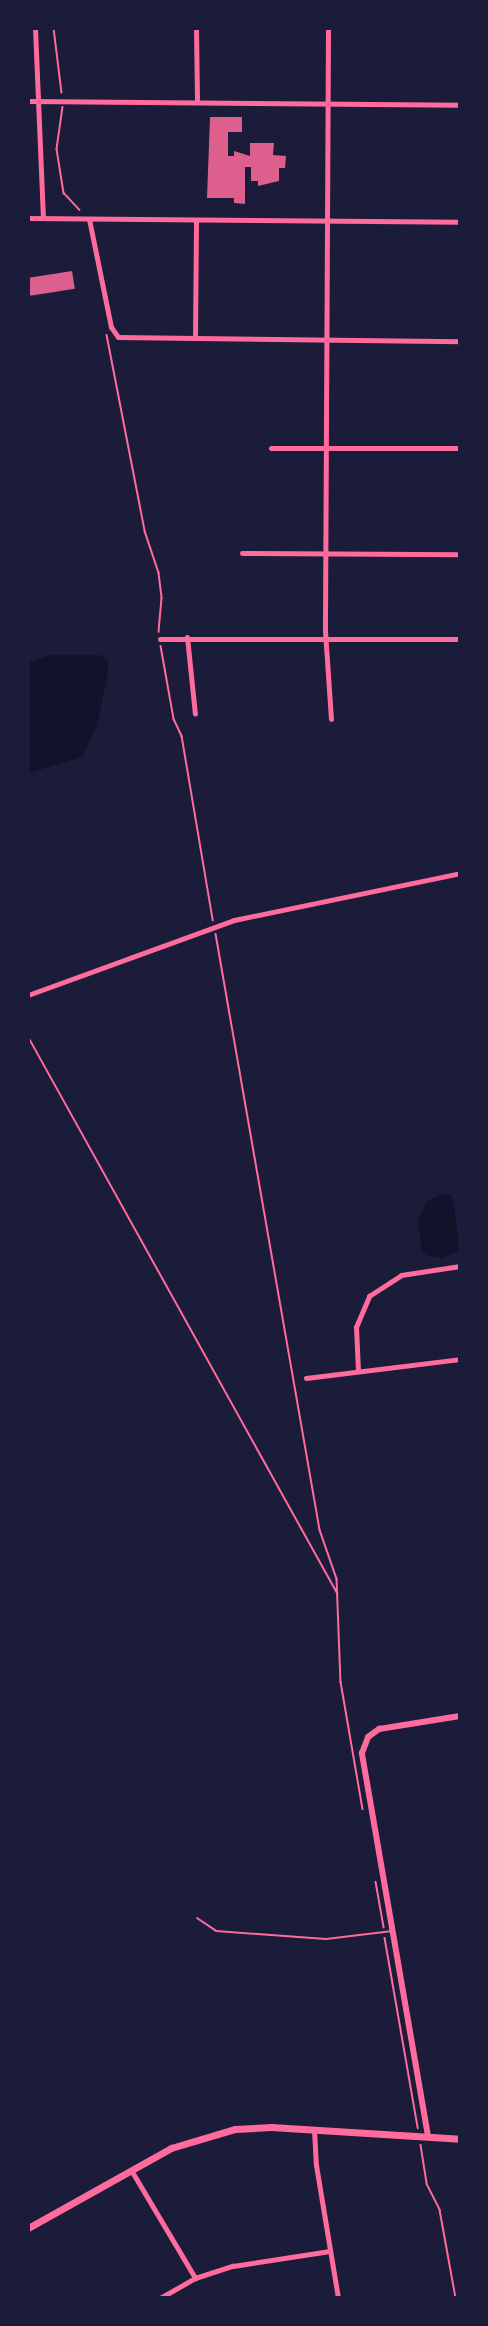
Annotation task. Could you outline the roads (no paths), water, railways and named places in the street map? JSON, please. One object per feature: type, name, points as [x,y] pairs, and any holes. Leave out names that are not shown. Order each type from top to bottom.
[{"type":"main road","points":[[28,2228],[171,2148],[235,2129],[314,2129],[459,2139]]},
{"type":"street","points":[[35,28],[43,218]]},
{"type":"street","points":[[196,28],[197,102]]},
{"type":"street","points":[[328,28],[326,554],[331,719]]},
{"type":"street","points":[[28,101],[459,105]]},
{"type":"street","points":[[28,218],[459,222]]},
{"type":"street","points":[[89,219],[111,327],[115,336],[459,341]]},
{"type":"street","points":[[195,338],[196,220]]},
{"type":"street","points":[[271,448],[459,448]]},
{"type":"street","points":[[242,553],[459,554]]},
{"type":"street","points":[[187,637],[195,714]]},
{"type":"street","points":[[160,639],[187,637],[459,639]]},
{"type":"street","points":[[28,995],[214,926],[322,898],[459,873]]},
{"type":"street","points":[[358,1371],[356,1327],[369,1296],[400,1275],[459,1266]]},
{"type":"street","points":[[306,1378],[459,1359]]},
{"type":"street","points":[[428,2136],[362,1759],[368,1737],[382,1728],[459,1716]]},
{"type":"street","points":[[314,2129],[316,2165],[338,2298]]},
{"type":"street","points":[[131,2170],[195,2278]]},
{"type":"street","points":[[160,2298],[195,2278],[233,2266],[330,2251]]},
{"type":"lane","points":[[197,1918],[216,1930],[326,1939],[393,1931]]}]
